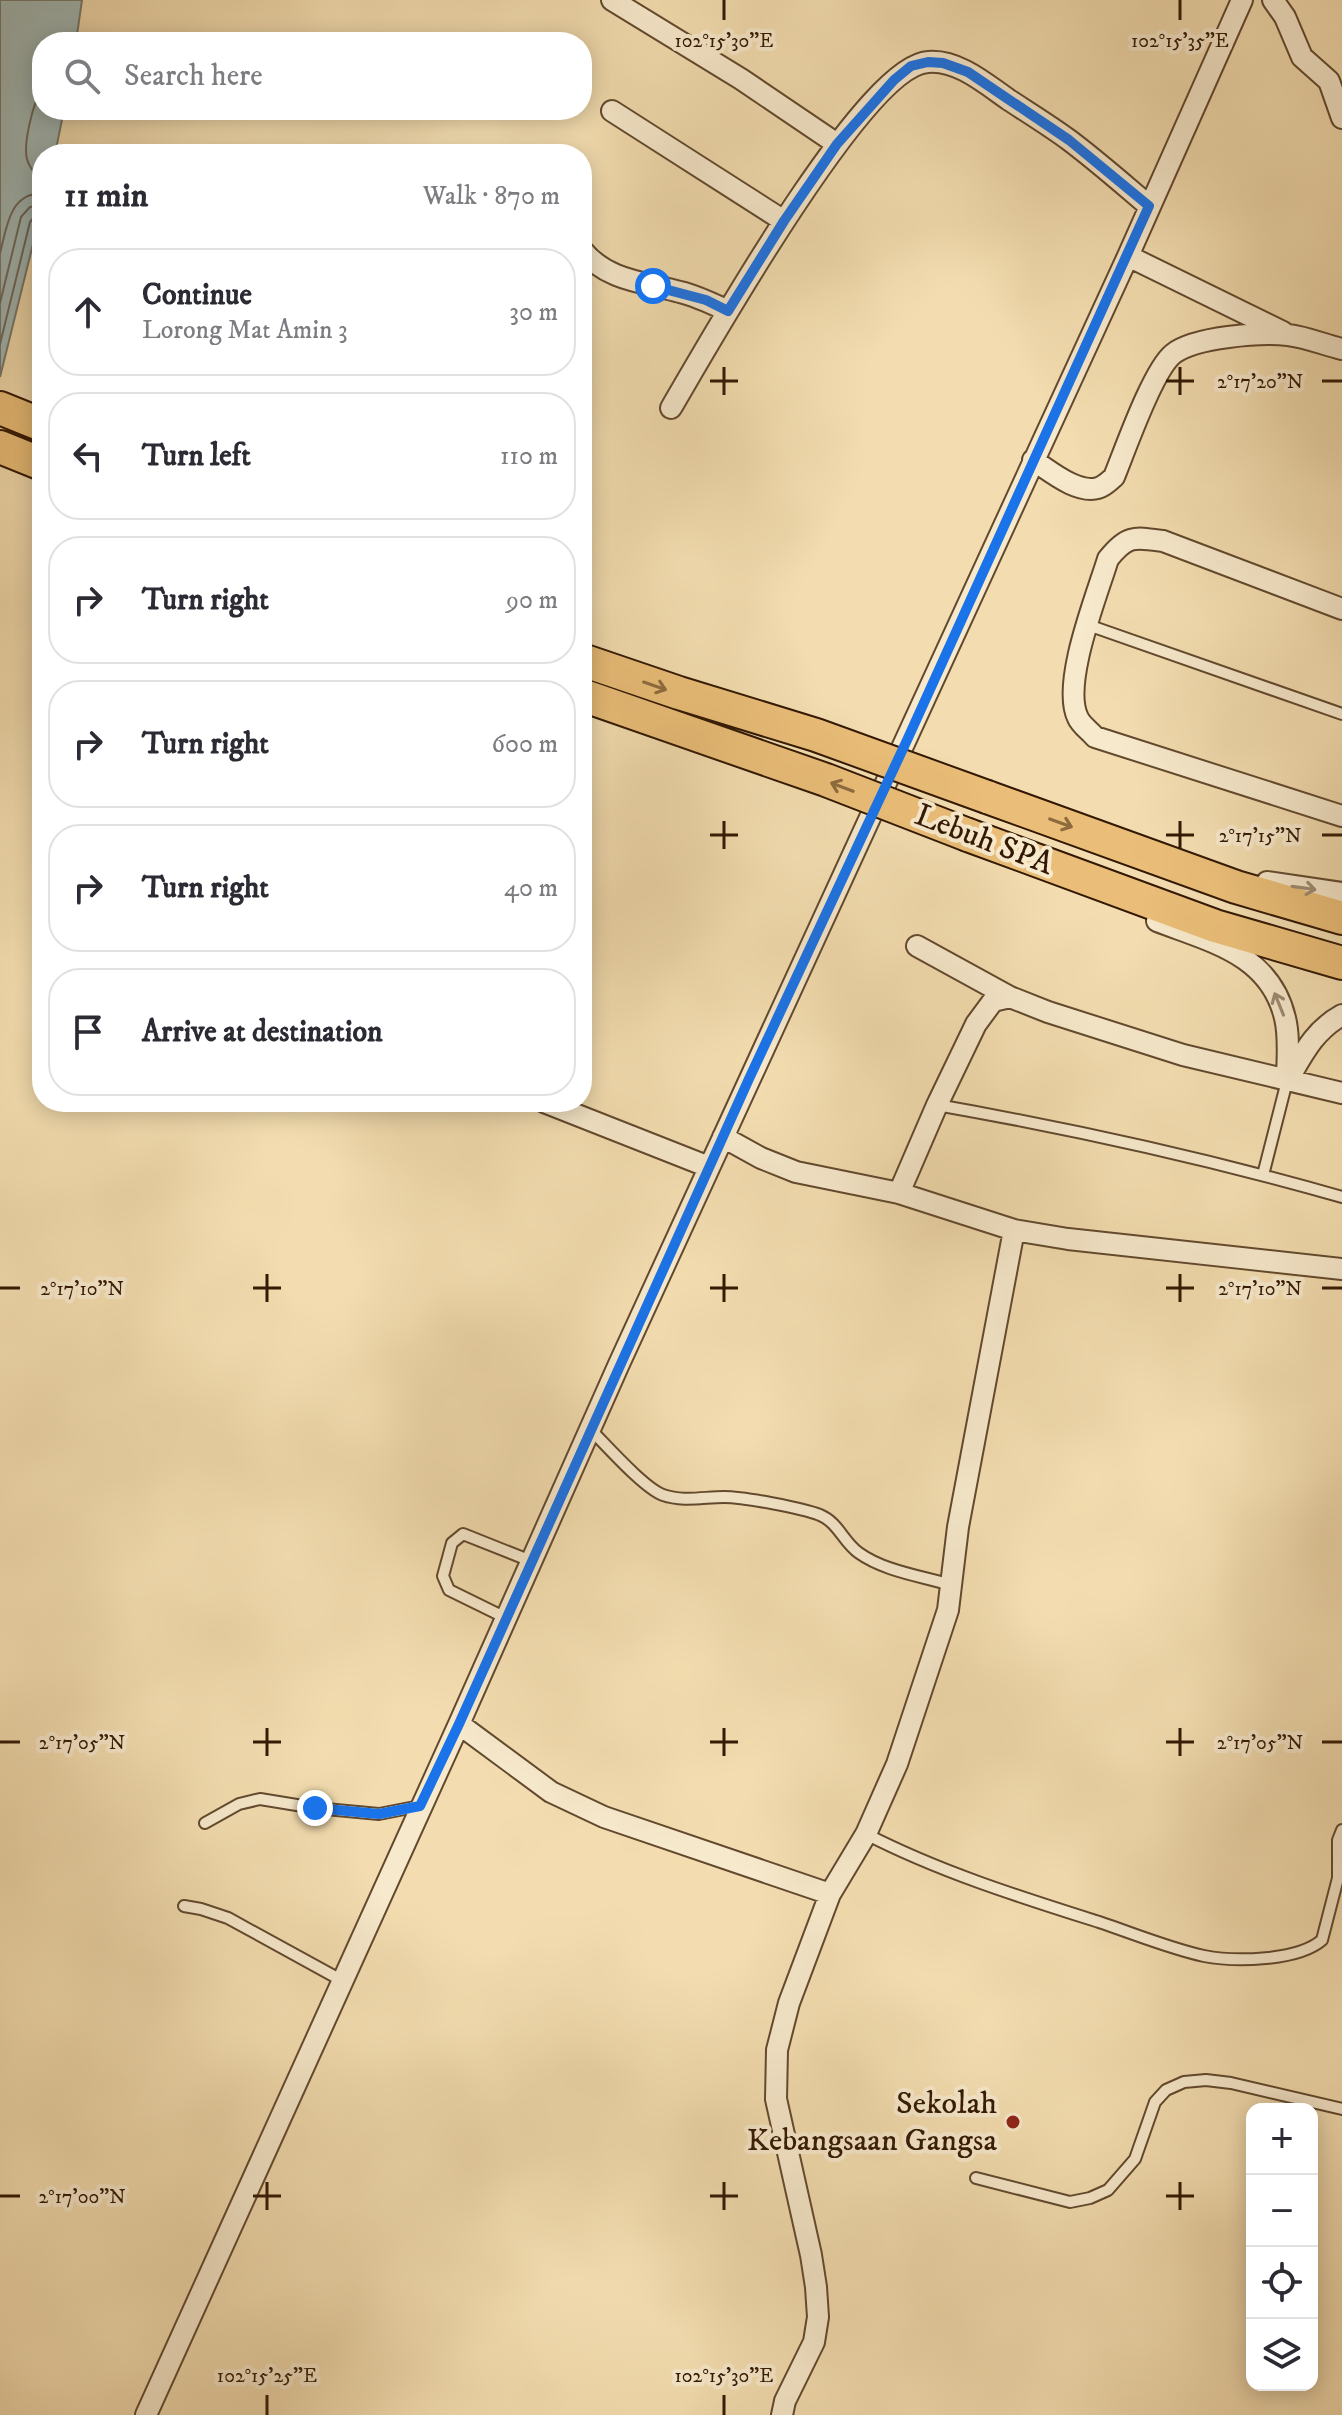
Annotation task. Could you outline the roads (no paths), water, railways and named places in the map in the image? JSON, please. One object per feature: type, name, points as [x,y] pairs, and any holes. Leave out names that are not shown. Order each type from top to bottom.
[{"type":"highway","points":[[0,408],[32,421]]},
{"type":"highway","points":[[0,447],[32,460]]},
{"type":"highway","name":"Lebuh SPA","points":[[592,663],[816,735],[1236,887],[1342,918]]},
{"type":"highway","name":"Lebuh SPA","points":[[592,698],[826,780],[1215,926],[1342,963]]},
{"type":"street","points":[[612,0],[741,79],[837,144]]},
{"type":"street","points":[[146,2415],[709,1167],[908,738],[1242,0]]},
{"type":"street","points":[[1273,0],[1285,17],[1302,57],[1329,81],[1342,118]]},
{"type":"street","points":[[671,408],[784,221],[837,144],[894,80],[911,66],[943,63],[968,72],[1069,140],[1149,206]]},
{"type":"street","points":[[612,111],[784,221]]},
{"type":"street","points":[[1128,256],[1291,335],[1342,349]]},
{"type":"street","points":[[592,263],[621,279],[681,292],[728,311]]},
{"type":"street","points":[[1033,460],[1073,485],[1102,488],[1114,477],[1154,382],[1172,355],[1193,344],[1257,334],[1291,335]]},
{"type":"street","points":[[1342,609],[1163,541],[1138,538],[1120,543],[1108,559],[1073,675],[1073,698],[1078,719],[1095,737],[1342,816]]},
{"type":"street","points":[[1173,863],[1293,887],[1342,893]]},
{"type":"street","points":[[1069,873],[1101,899],[1240,954],[1262,972],[1277,996],[1285,1019],[1287,1081]]},
{"type":"street","points":[[917,946],[1010,997],[1183,1055],[1342,1093]]},
{"type":"street","points":[[899,1193],[937,1105],[984,1010],[993,1001],[1010,997]]},
{"type":"street","points":[[1287,1081],[1306,1048],[1326,1024],[1342,1015]]},
{"type":"street","points":[[569,1112],[709,1167]]},
{"type":"street","points":[[723,1137],[761,1158],[796,1172],[899,1193],[1014,1230],[1068,1239],[1342,1269]]},
{"type":"street","points":[[782,2415],[785,2401],[814,2342],[818,2317],[811,2255],[776,2099],[777,2050],[789,2003],[830,1894],[866,1834],[897,1764],[948,1610],[958,1527],[1014,1230]]},
{"type":"street","points":[[459,1724],[551,1792],[604,1817],[830,1894]]},
{"type":"lane","points":[[1088,625],[1342,714]]},
{"type":"lane","points":[[1263,1175],[1287,1081]]},
{"type":"lane","points":[[937,1105],[1011,1118],[1263,1175],[1342,1197]]},
{"type":"lane","points":[[591,1430],[645,1483],[661,1494],[680,1499],[728,1497],[818,1515],[833,1522],[852,1548],[863,1556],[879,1564],[951,1585]]},
{"type":"lane","points":[[506,1618],[449,1590],[443,1576],[452,1543],[463,1534],[531,1561]]},
{"type":"lane","points":[[205,1823],[239,1804],[260,1799],[379,1814],[420,1806]]},
{"type":"lane","points":[[866,1834],[912,1858],[1039,1903],[1204,1956],[1236,1959],[1274,1957],[1303,1950],[1322,1940],[1338,1878],[1338,1840],[1342,1830]]},
{"type":"lane","points":[[184,1906],[228,1918],[341,1980]]},
{"type":"lane","points":[[976,2178],[1070,2202],[1108,2190],[1135,2159],[1155,2102],[1166,2090],[1184,2082],[1206,2080],[1231,2083],[1342,2109]]},
{"type":"water","points":[[0,0],[82,0],[77,32],[32,32],[32,120],[62,120],[57,144],[32,144],[32,248],[0,377]]},
{"type":"place","name":"Sekolah Kebangsaan Gangsa","points":[[1013,2122]]}]
